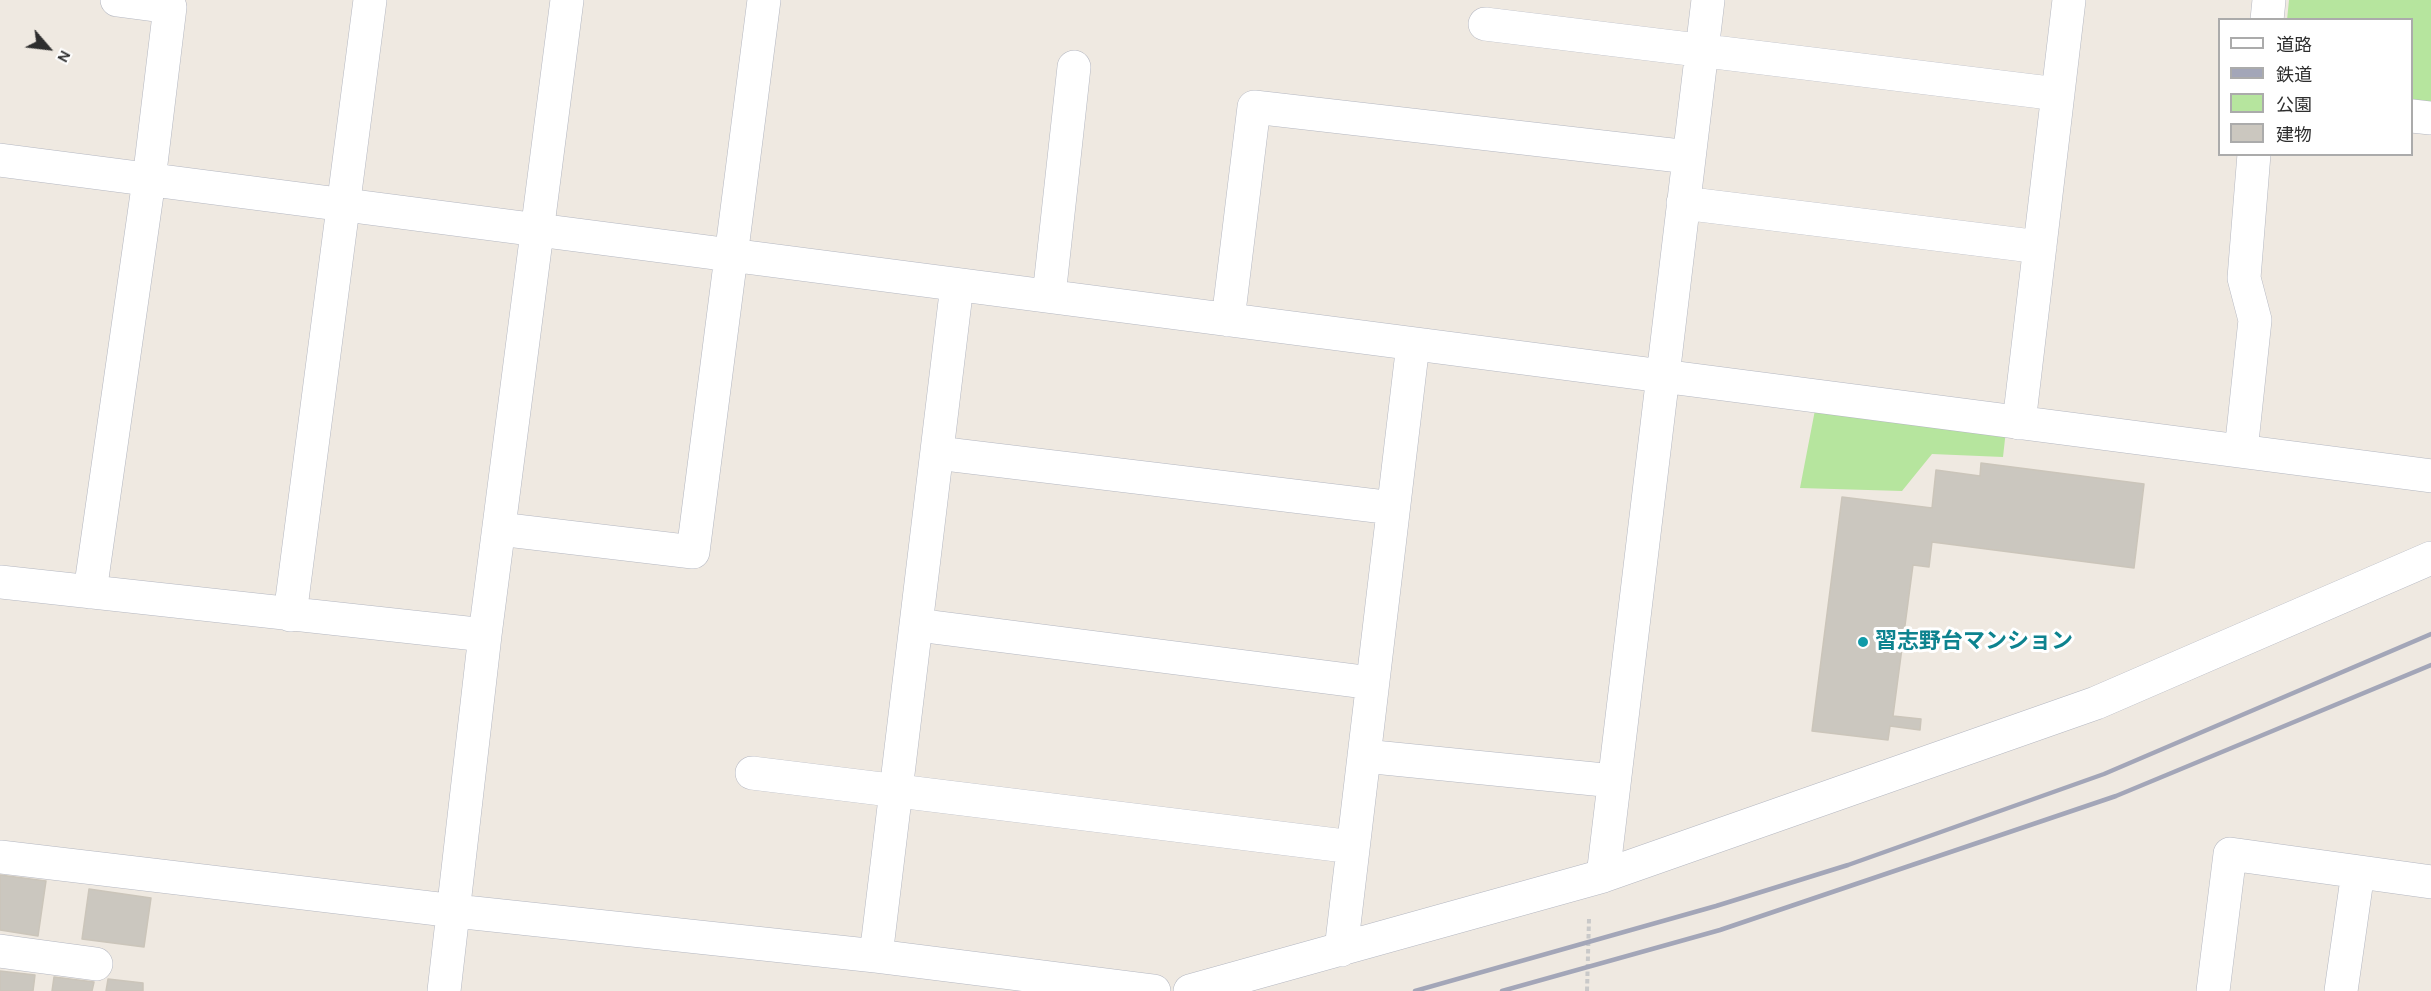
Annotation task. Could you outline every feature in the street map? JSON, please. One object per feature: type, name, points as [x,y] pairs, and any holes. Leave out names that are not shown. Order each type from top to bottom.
[{"type":"street","points":[[90,592],[149,180],[170,7],[117,0]]},
{"type":"street","points":[[290,615],[370,0]]},
{"type":"street","points":[[444,991],[485,635],[567,0]]},
{"type":"street","points":[[500,528],[693,552],[764,0]]},
{"type":"street","points":[[1596,878],[1614,781],[1708,0]]},
{"type":"street","points":[[2019,423],[2069,0]]},
{"type":"street","points":[[2267,18],[2269,0]]},
{"type":"street","points":[[1485,24],[2058,94]]},
{"type":"street","points":[[1049,296],[1074,67]]},
{"type":"street","points":[[1228,320],[1254,107],[1689,157]]},
{"type":"street","points":[[2413,116],[2431,118]]},
{"type":"street","points":[[2241,452],[2255,320],[2244,278],[2254,156]]},
{"type":"street","points":[[0,160],[2431,476]]},
{"type":"street","points":[[1683,203],[2040,247]]},
{"type":"street","points":[[876,956],[957,285]]},
{"type":"street","points":[[1341,950],[1413,344]]},
{"type":"street","points":[[937,453],[1393,508]]},
{"type":"street","points":[[1190,991],[1596,878],[2096,703],[2431,558]]},
{"type":"street","points":[[0,582],[485,635]]},
{"type":"street","points":[[917,625],[1372,682]]},
{"type":"street","points":[[1364,756],[1614,781]]},
{"type":"street","points":[[752,773],[1353,847]]},
{"type":"street","points":[[2213,991],[2230,854],[2431,882]]},
{"type":"street","points":[[0,857],[455,911],[876,956],[1154,991]]},
{"type":"street","points":[[2341,991],[2358,872]]},
{"type":"street","points":[[0,951],[96,964]]},
{"type":"path","points":[[1587,991],[1596,878]]},
{"type":"green space","points":[[2289,0],[2431,0],[2431,110],[2413,107],[2413,18],[2287,18]]},
{"type":"green space","points":[[1815,410],[2006,430],[2003,457],[1932,454],[1902,491],[1800,488]]},
{"type":"building","name":"習志野台マンション","points":[[1981,463],[2144,484],[2134,568],[1932,542],[1929,567],[1913,565],[1893,716],[1921,719],[1920,730],[1890,726],[1888,740],[1812,731],[1842,497],[1932,508],[1936,470],[1980,476]]},
{"type":"building","points":[[0,875],[46,881],[38,936],[0,930]]},
{"type":"building","points":[[89,889],[151,898],[144,947],[82,939]]},
{"type":"building","points":[[0,971],[35,975],[33,991],[0,991]]},
{"type":"building","points":[[54,977],[94,982],[92,991],[52,991]]},
{"type":"building","points":[[108,979],[143,983],[143,991],[106,991]]},
{"type":"railway","points":[[1415,991],[1716,906],[1848,865],[2104,774],[2431,634]]},
{"type":"railway","points":[[1502,991],[1720,930],[2116,796],[2431,665]]},
{"type":"place","name":"習志野台マンション","points":[[1863,642]]}]
